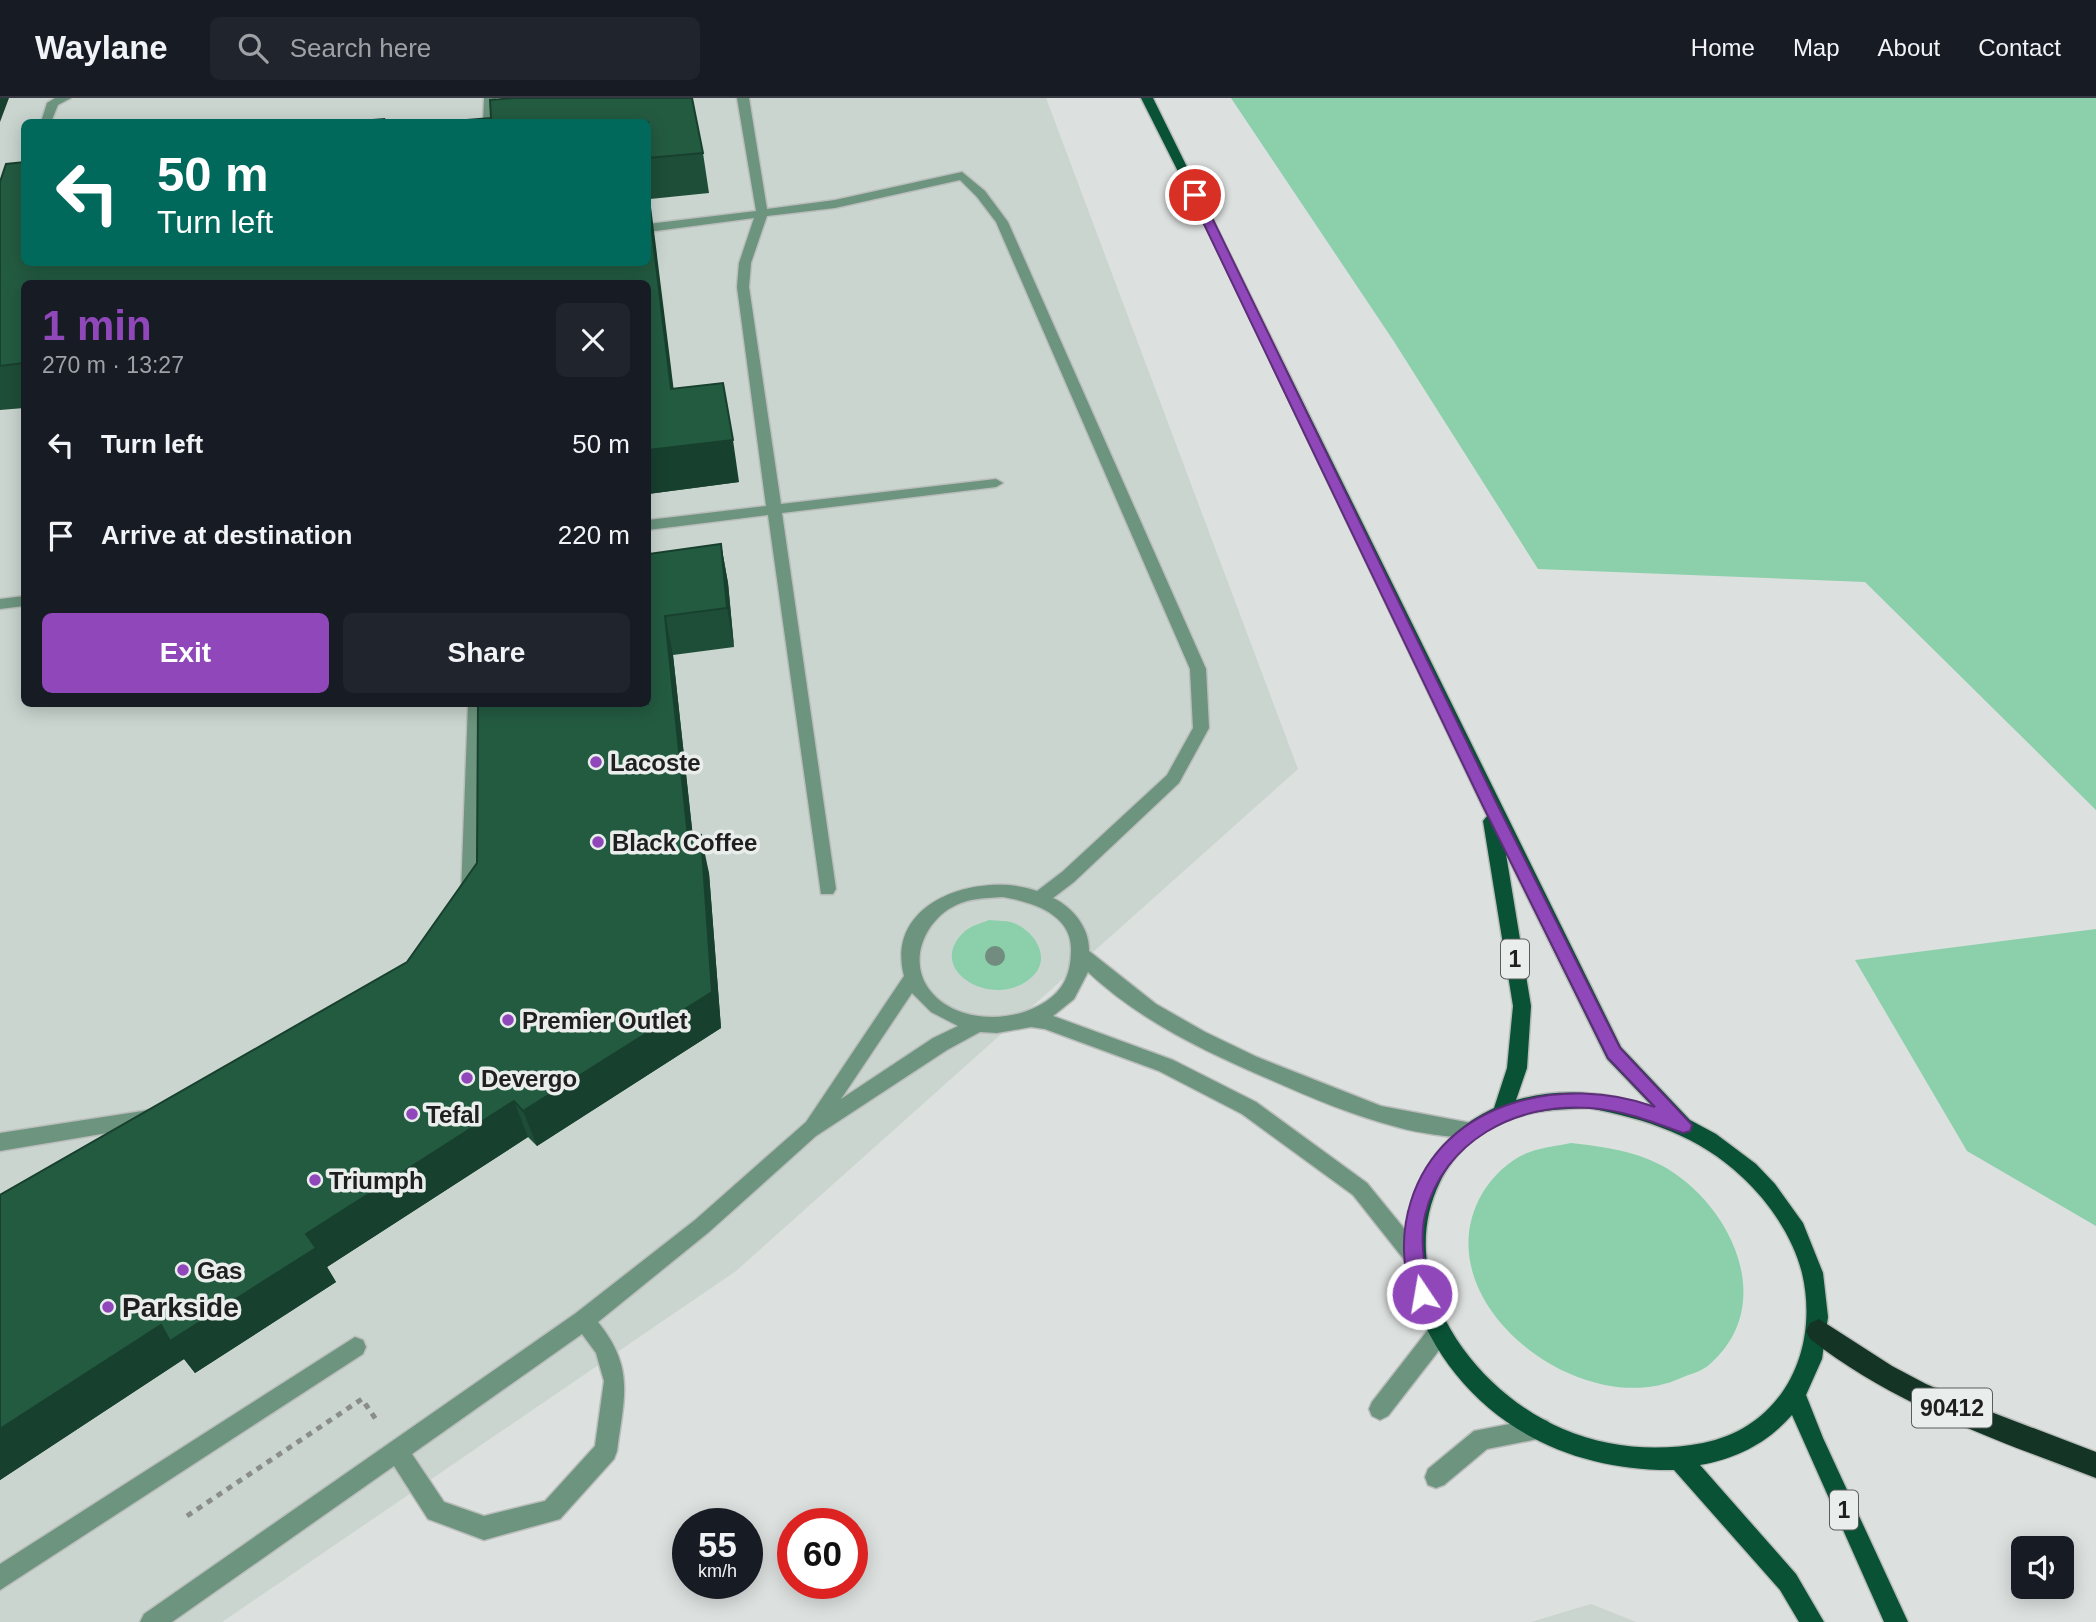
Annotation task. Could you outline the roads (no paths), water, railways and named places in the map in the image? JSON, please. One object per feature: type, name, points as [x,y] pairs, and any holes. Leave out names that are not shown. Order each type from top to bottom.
[{"type":"highway","name":"90412","points":[[1819,1331],[1846,1354],[1901,1387],[2096,1465]]},
{"type":"main road","name":"1","points":[[1147,98],[1614,1053],[1683,1125]]},
{"type":"main road","name":"1","points":[[1490,804],[1522,1006],[1517,1068],[1502,1114]]},
{"type":"main road","name":"1","points":[[1589,1100],[1637,1108],[1683,1125],[1729,1154],[1769,1191],[1798,1235],[1816,1283],[1819,1331],[1812,1365],[1795,1396],[1774,1420],[1747,1439],[1714,1452],[1679,1459],[1632,1459],[1585,1448],[1540,1429],[1490,1394],[1465,1369],[1439,1332],[1422,1294],[1413,1255],[1415,1218],[1426,1184],[1445,1155],[1471,1130],[1502,1114],[1543,1102],[1589,1100]]},
{"type":"main road","name":"1","points":[[1795,1396],[1818,1454],[1896,1622]]},
{"type":"main road","points":[[1679,1459],[1788,1582],[1812,1622]]},
{"type":"lane","points":[[47,119],[53,103],[65,98]]},
{"type":"lane","points":[[489,119],[490,98]]},
{"type":"lane","points":[[743,98],[762,214],[745,263],[743,287],[827,888]]},
{"type":"lane","points":[[651,228],[835,204],[962,176],[981,194],[1002,222],[1198,669],[1201,727],[1173,779],[1068,877],[1040,898]]},
{"type":"lane","points":[[651,525],[996,483]]},
{"type":"lane","points":[[0,604],[21,601]]},
{"type":"lane","points":[[463,904],[471,892],[476,707]]},
{"type":"lane","points":[[984,890],[1013,890],[1040,898],[1062,912],[1077,931],[1082,955],[1077,981],[1059,1003],[1032,1018],[1005,1025],[978,1024],[949,1015],[927,998],[913,977],[910,953],[917,930],[933,911],[956,896],[984,890]]},
{"type":"lane","points":[[1082,955],[1109,982],[1148,1010],[1219,1049],[1336,1100],[1399,1119],[1471,1130]]},
{"type":"lane","points":[[809,1130],[913,977]]},
{"type":"lane","points":[[1032,1018],[1097,1039],[1176,1070],[1249,1108],[1360,1190],[1413,1255]]},
{"type":"lane","points":[[152,1622],[584,1321],[702,1226],[809,1130],[940,1044],[978,1024]]},
{"type":"lane","points":[[0,1142],[167,1115]]},
{"type":"lane","points":[[397,1451],[436,1511],[484,1528],[552,1511],[606,1451],[615,1381],[606,1348],[584,1321]]},
{"type":"lane","points":[[1380,1409],[1439,1332]]},
{"type":"lane","points":[[0,1578],[355,1347]]},
{"type":"lane","points":[[1436,1477],[1482,1439],[1540,1429]]},
{"type":"place","name":"Lacoste","points":[[596,762]]},
{"type":"place","name":"Black Coffee","points":[[598,842]]},
{"type":"place","name":"Premier Outlet","points":[[508,1020]]},
{"type":"place","name":"Devergo","points":[[467,1078]]},
{"type":"place","name":"Tefal","points":[[412,1114]]},
{"type":"place","name":"Triumph","points":[[315,1180]]},
{"type":"place","name":"Gas","points":[[183,1270]]},
{"type":"place","name":"Parkside","points":[[108,1307]]}]
